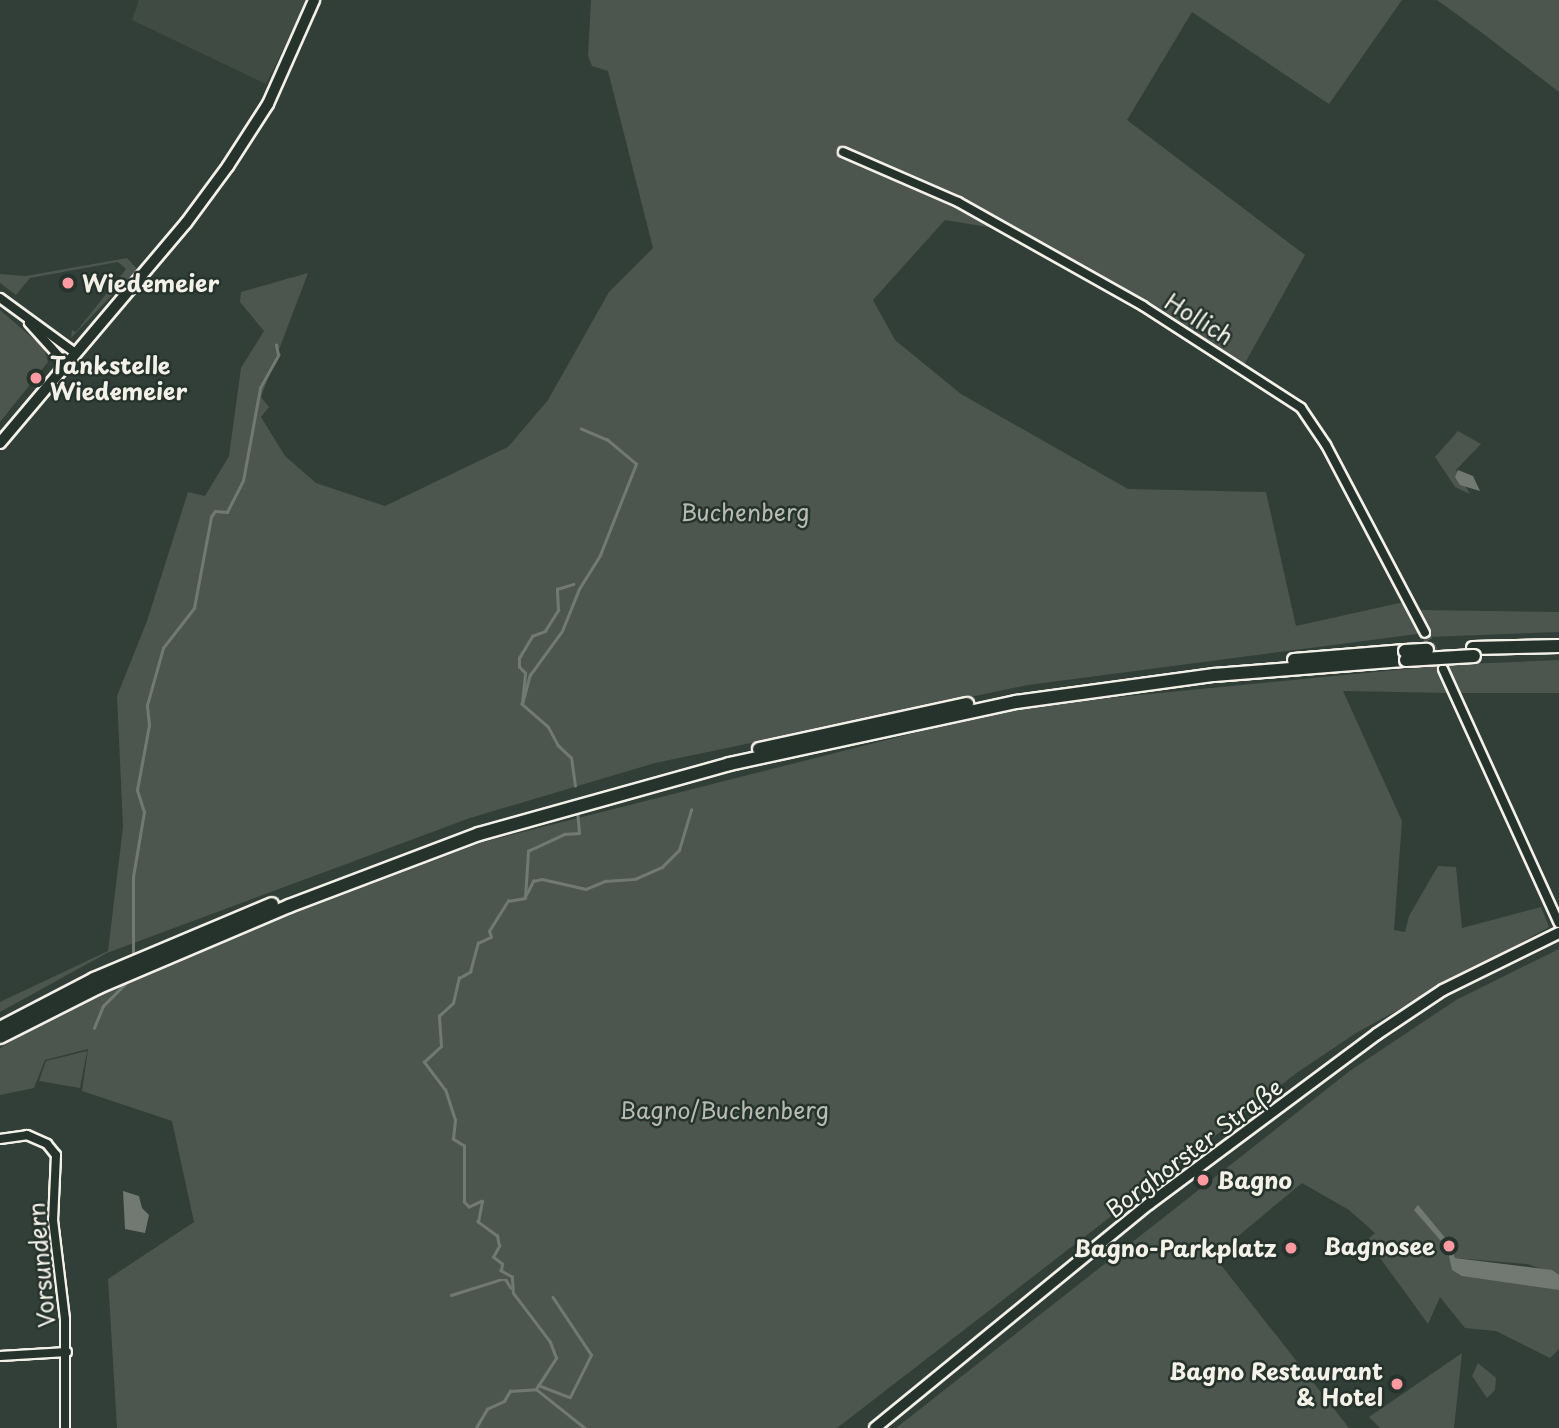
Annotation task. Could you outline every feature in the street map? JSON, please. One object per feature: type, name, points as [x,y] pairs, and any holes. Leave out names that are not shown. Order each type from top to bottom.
[{"type":"highway","points":[[0,1028],[94,979],[285,899],[464,832],[727,757],[1015,695],[1212,668],[1559,646]]},
{"type":"highway","points":[[1473,652],[1559,654]]},
{"type":"highway","points":[[0,1037],[99,987],[289,906],[480,834],[729,764],[1016,702],[1214,675],[1406,656]]},
{"type":"main road","points":[[0,443],[74,352],[186,223],[228,166],[268,104],[314,0]]},
{"type":"main road","name":"Borghorster Straße","points":[[875,1428],[1149,1204],[1377,1034],[1443,990],[1559,933]]},
{"type":"street","name":"Hollich","points":[[843,152],[958,202],[1143,306],[1301,408],[1326,445],[1425,633]]},
{"type":"street","points":[[0,298],[74,352]]},
{"type":"street","points":[[22,316],[65,363]]},
{"type":"street","points":[[1443,669],[1559,922]]},
{"type":"street","name":"Vorsundern","points":[[0,1139],[27,1135],[47,1144],[56,1155],[53,1220],[67,1352],[65,1428]]},
{"type":"street","name":"Vorsundern","points":[[0,1356],[67,1352]]},
{"type":"shaded area","points":[[139,0],[307,0],[266,84],[132,20]]},
{"type":"shaded area","points":[[1458,470],[1473,476],[1480,491],[1460,485],[1455,477]]},
{"type":"shaded area","points":[[123,1191],[139,1196],[142,1208],[149,1215],[145,1233],[125,1229]]},
{"type":"shaded area","name":"Bagnosee","points":[[1418,1205],[1451,1245],[1455,1258],[1552,1270],[1559,1275],[1559,1290],[1462,1276],[1452,1270],[1447,1248],[1414,1210]]},
{"type":"green space","name":"Buchenberg","points":[[591,0],[1402,0],[1329,104],[1192,12],[1127,120],[1305,255],[1240,372],[1143,306],[994,228],[945,220],[873,300],[895,340],[961,394],[1128,489],[1266,492],[1296,626],[1404,602],[1425,633],[1028,685],[655,763],[470,818],[107,953],[0,1012],[0,1002],[108,951],[123,827],[117,696],[147,621],[188,492],[205,496],[229,456],[241,368],[264,331],[240,302],[241,292],[308,273],[261,397],[269,407],[261,417],[285,456],[316,483],[385,506],[508,447],[548,400],[609,292],[653,248],[608,71],[592,66],[588,56]]},
{"type":"green space","points":[[1437,0],[1559,0],[1559,92],[1481,32]]},
{"type":"green space","points":[[127,258],[137,269],[71,338],[72,330],[76,332],[126,269],[118,262],[30,278],[16,295],[0,283],[0,274],[26,276]]},
{"type":"green space","points":[[0,310],[44,348],[48,362],[0,422]]},
{"type":"green space","points":[[1458,431],[1481,444],[1456,470],[1470,494],[1455,487],[1435,457]]},
{"type":"green space","points":[[1418,610],[1559,612],[1559,632],[1430,637]]},
{"type":"green space","points":[[1559,660],[1559,693],[1457,693],[1444,665]]},
{"type":"green space","name":"Bagno/Buchenberg","points":[[1437,666],[1448,693],[1343,691],[1402,821],[1394,930],[1405,932],[1409,916],[1438,866],[1456,867],[1462,928],[1541,907],[1549,927],[1356,1033],[1298,1072],[837,1428],[117,1428],[108,1279],[194,1222],[172,1121],[82,1091],[88,1049],[45,1060],[34,1088],[0,1095],[0,1048],[66,1009],[181,956],[483,842],[1017,707]]},
{"type":"green space","points":[[1559,949],[1559,1275],[1527,1264],[1455,1258],[1451,1245],[1415,1210],[1447,1248],[1452,1270],[1559,1290],[1559,1349],[1550,1358],[1496,1331],[1465,1328],[1440,1297],[1428,1324],[1367,1240],[1375,1233],[1349,1210],[1302,1183],[1214,1256],[1349,1428],[896,1428],[1351,1070],[1456,1000]]},
{"type":"green space","points":[[87,1051],[80,1088],[39,1081],[46,1061]]},
{"type":"green space","points":[[1462,1353],[1454,1428],[1380,1428],[1369,1417]]},
{"type":"green space","points":[[1478,1363],[1496,1378],[1495,1390],[1487,1398],[1472,1376]]},
{"type":"waterway","points":[[133,957],[133,877],[144,812],[137,790],[149,725],[147,705],[163,648],[194,608],[211,517],[215,511],[227,512],[243,481],[260,388],[278,355],[276,345]]},
{"type":"waterway","points":[[575,786],[571,758],[558,746],[548,727],[522,704],[530,675],[562,631],[579,589],[600,555],[636,464],[607,440],[581,429]]},
{"type":"waterway","points":[[522,703],[525,673],[519,667],[519,658],[532,636],[545,631],[558,610],[557,589],[573,584]]},
{"type":"waterway","points":[[526,895],[533,881],[542,879],[586,889],[605,881],[635,879],[662,867],[679,850],[691,810]]},
{"type":"waterway","points":[[476,1428],[487,1409],[504,1401],[510,1391],[536,1389],[556,1358],[550,1342],[513,1293],[512,1277],[501,1271],[502,1264],[493,1257],[499,1246],[497,1236],[478,1222],[482,1201],[469,1207],[464,1202],[464,1146],[453,1139],[455,1120],[445,1090],[424,1062],[441,1046],[439,1016],[453,1003],[459,978],[470,972],[478,943],[491,937],[489,931],[508,901],[525,898],[528,851],[564,834],[579,833],[577,812]]},
{"type":"waterway","points":[[94,1028],[103,1006],[130,979]]},
{"type":"waterway","points":[[451,1295],[499,1280],[506,1280],[511,1288]]},
{"type":"waterway","points":[[538,1385],[570,1397],[591,1355],[553,1298]]},
{"type":"waterway","points":[[536,1389],[585,1428]]},
{"type":"tunnel","points":[[1425,633],[1438,660]]},
{"type":"place","name":"Wiedemeier","points":[[68,283]]},
{"type":"place","name":"Tankstelle Wiedemeier","points":[[36,378]]},
{"type":"place","name":"Bagno","points":[[1203,1180]]},
{"type":"place","name":"Bagnosee","points":[[1449,1246]]},
{"type":"place","name":"Bagno-Parkplatz","points":[[1291,1248]]},
{"type":"place","name":"Bagno Restaurant & Hotel","points":[[1397,1384]]}]
